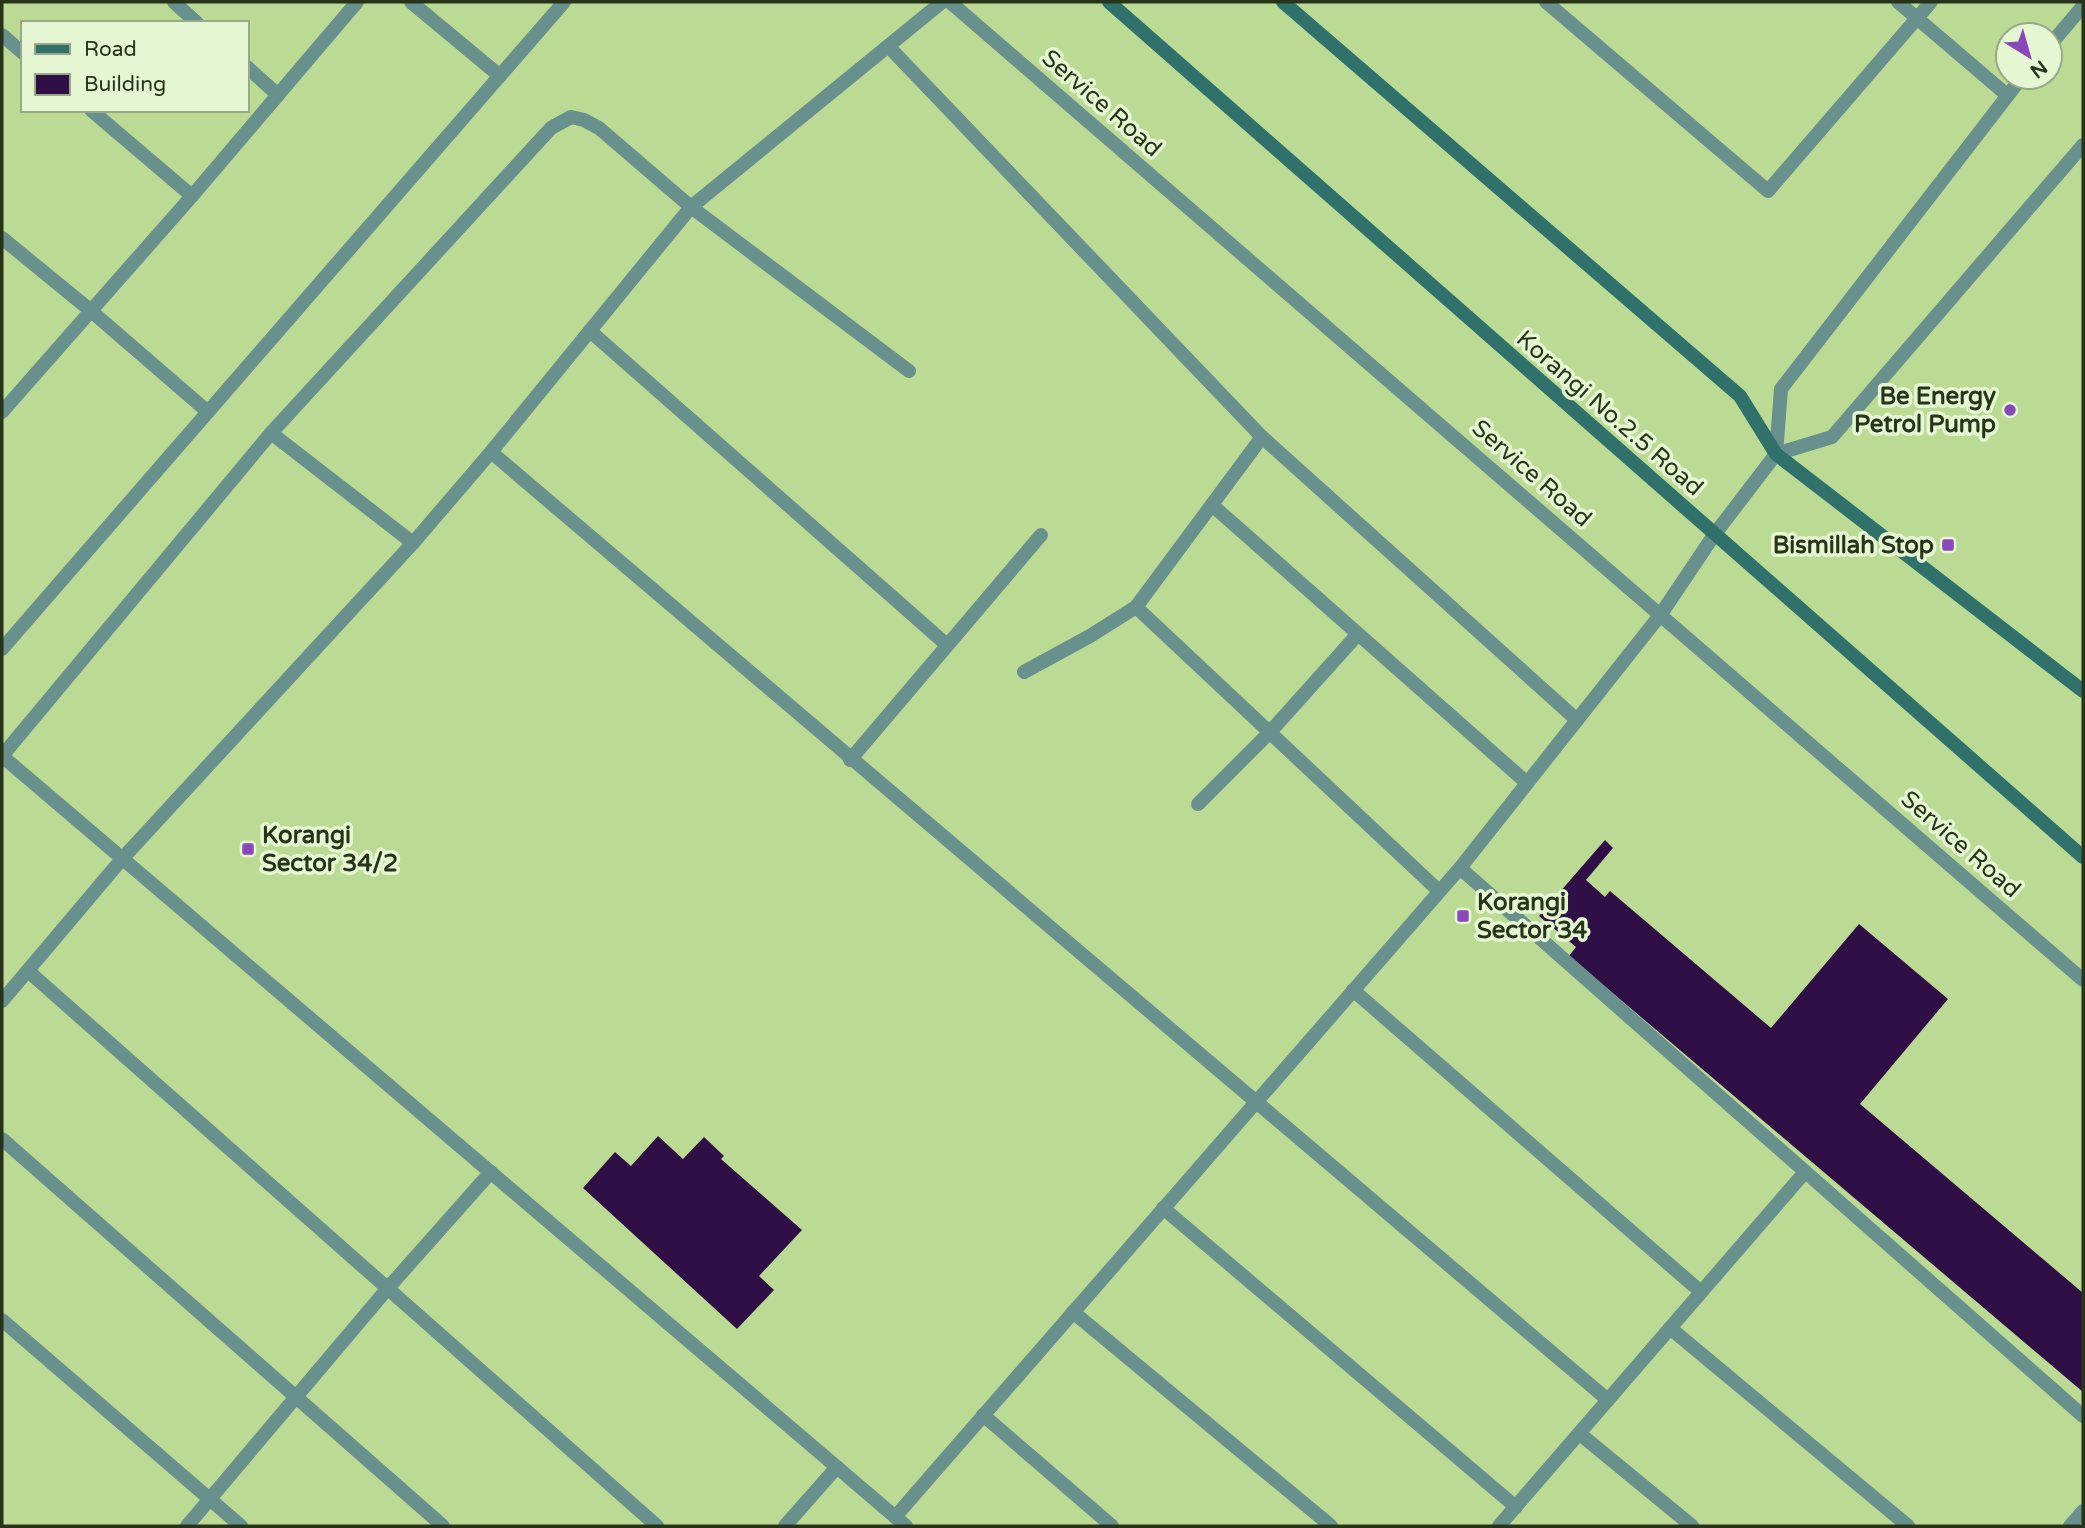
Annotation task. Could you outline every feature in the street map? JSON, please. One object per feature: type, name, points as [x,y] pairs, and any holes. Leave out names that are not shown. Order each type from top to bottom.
[{"type":"main road","name":"Korangi No.2.5 Road","points":[[1109,2],[2083,858]]},
{"type":"main road","points":[[1283,2],[1740,396],[1776,454],[2081,683]]},
{"type":"street","points":[[174,2],[195,21]]},
{"type":"street","points":[[2,412],[358,2]]},
{"type":"street","points":[[411,2],[500,76]]},
{"type":"street","points":[[2,649],[564,2]]},
{"type":"street","points":[[2,1001],[122,859],[413,543],[691,207],[942,2]]},
{"type":"street","name":"Service Road","points":[[950,2],[2083,981]]},
{"type":"street","points":[[1546,2],[1768,191],[1931,2]]},
{"type":"street","points":[[1898,2],[2007,95]]},
{"type":"street","points":[[2064,28],[2083,6]]},
{"type":"street","points":[[2,35],[21,51]]},
{"type":"street","points":[[888,47],[1262,437],[1577,720]]},
{"type":"street","points":[[248,68],[278,95]]},
{"type":"street","points":[[909,371],[691,207],[599,128],[571,117],[551,128],[271,433],[2,756],[900,1521],[983,1415],[1460,868],[1661,614],[1714,535],[1776,454],[1780,388],[2010,91]]},
{"type":"street","points":[[93,112],[192,196]]},
{"type":"street","points":[[1776,454],[1832,437],[2083,145]]},
{"type":"street","points":[[2,238],[208,412]]},
{"type":"street","points":[[590,331],[947,645]]},
{"type":"street","points":[[271,433],[413,543]]},
{"type":"street","points":[[1024,673],[1136,607],[1262,437]]},
{"type":"street","points":[[491,452],[850,760],[1257,1100],[1608,1400]]},
{"type":"street","points":[[1212,505],[1527,783]]},
{"type":"street","points":[[850,760],[1041,535]]},
{"type":"street","points":[[1136,607],[1439,891]]},
{"type":"street","points":[[1198,804],[1270,732],[1358,634]]},
{"type":"street","points":[[1460,868],[2083,1416]]},
{"type":"street","points":[[28,971],[657,1526]]},
{"type":"street","points":[[1353,990],[1701,1293]]},
{"type":"street","points":[[2,1139],[443,1526]]},
{"type":"street","points":[[187,1526],[388,1288],[491,1172]]},
{"type":"street","points":[[1499,1526],[1805,1172]]},
{"type":"street","points":[[1163,1208],[1516,1507]]},
{"type":"street","points":[[1073,1312],[1331,1526]]},
{"type":"street","points":[[2,1320],[242,1526]]},
{"type":"street","points":[[1670,1328],[1908,1526]]},
{"type":"street","points":[[983,1415],[1112,1526]]},
{"type":"street","points":[[1580,1434],[1692,1526]]},
{"type":"street","points":[[785,1526],[837,1467]]},
{"type":"street","points":[[2070,1526],[2083,1511]]},
{"type":"building","points":[[1605,840],[1613,848],[1586,880],[1605,897],[1610,891],[1771,1028],[1859,924],[1948,999],[1860,1104],[2083,1293],[2083,1392],[1569,956],[1576,947],[1539,916]]},
{"type":"building","points":[[658,1136],[683,1159],[704,1137],[724,1156],[721,1159],[802,1230],[759,1276],[774,1290],[737,1329],[583,1188],[615,1152],[631,1166]]},
{"type":"place","name":"Be Energy Petrol Pump","points":[[2010,410]]},
{"type":"place","name":"Bismillah Stop","points":[[1948,545]]},
{"type":"place","name":"Korangi Sector 34/2","points":[[248,849]]},
{"type":"place","name":"Korangi Sector 34","points":[[1463,916]]}]
